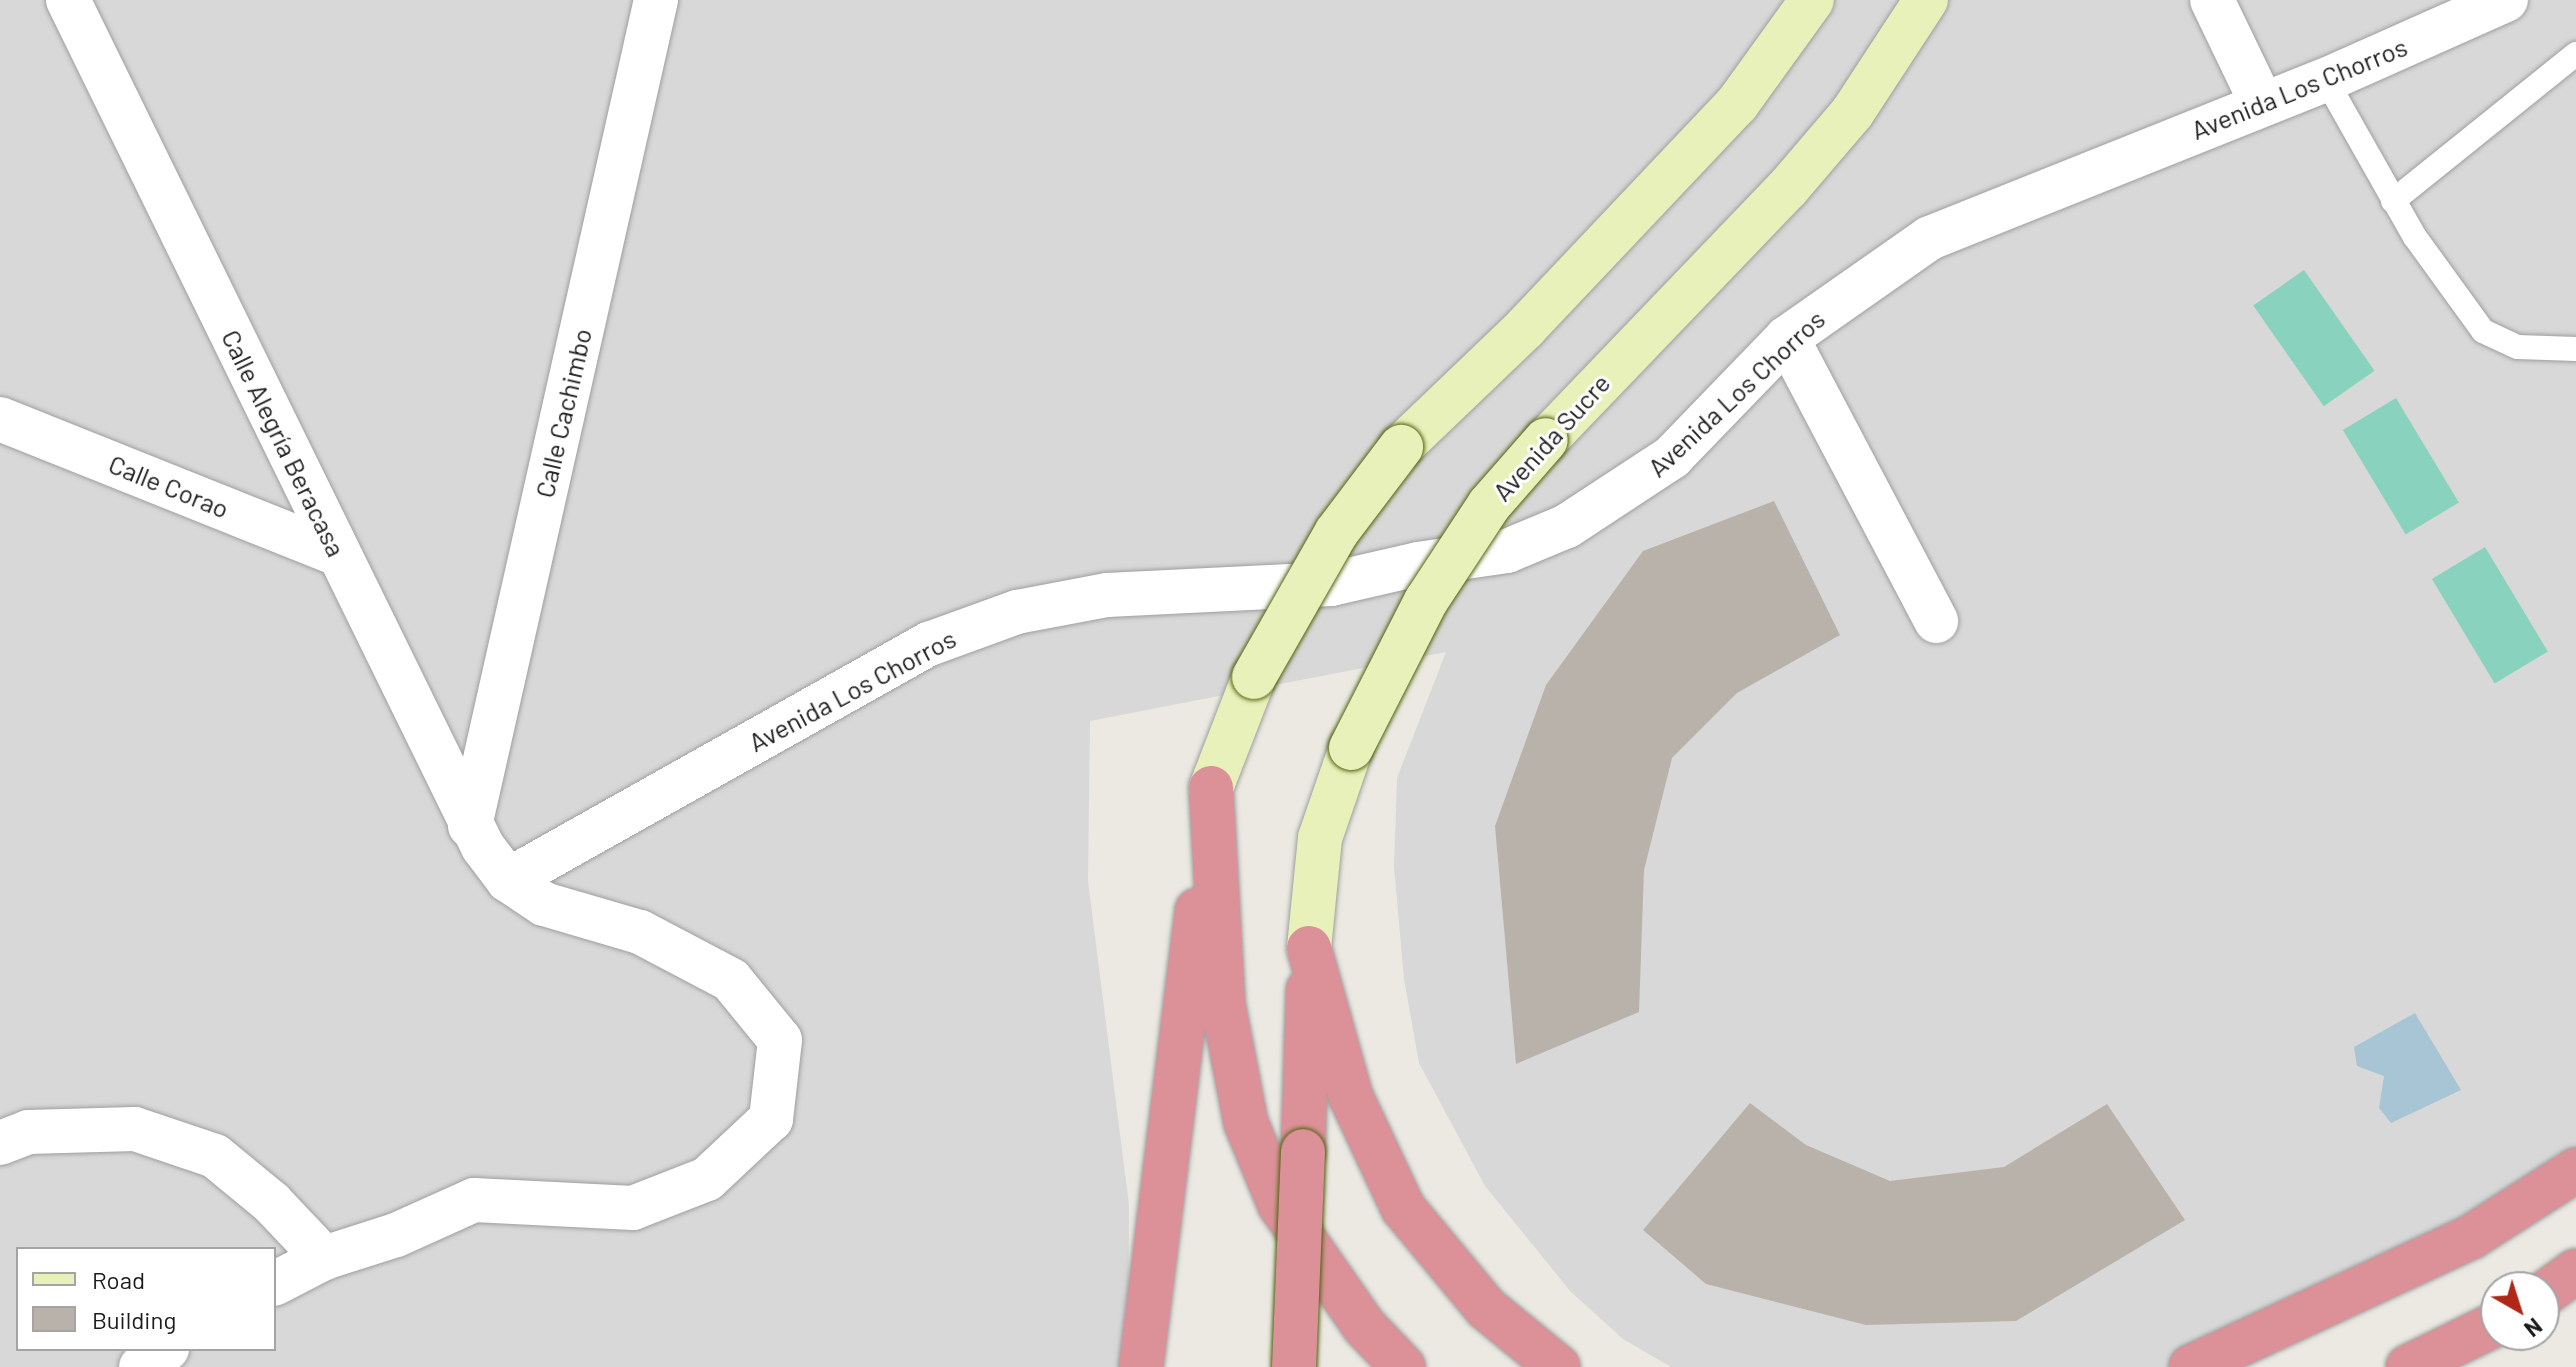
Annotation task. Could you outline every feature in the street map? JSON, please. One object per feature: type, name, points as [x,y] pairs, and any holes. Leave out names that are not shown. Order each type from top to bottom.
[{"type":"highway","points":[[1141,1367],[1211,788]]},
{"type":"highway","points":[[1211,788],[1223,1004],[1246,1123],[1280,1205],[1364,1326],[1403,1367]]},
{"type":"highway","points":[[1294,1367],[1309,948]]},
{"type":"highway","points":[[1309,948],[1351,1097],[1403,1208],[1486,1308],[1558,1367]]},
{"type":"highway","points":[[2191,1367],[2471,1237],[2576,1170]]},
{"type":"highway","points":[[2408,1367],[2480,1332]]},
{"type":"main road","points":[[1211,788],[1254,677],[1336,533],[1401,447],[1526,327],[1737,104],[1812,0]]},
{"type":"main road","name":"Avenida Sucre","points":[[1309,948],[1320,838],[1351,748],[1426,601],[1489,505],[1546,440],[1787,189],[1852,113],[1926,0]]},
{"type":"street","name":"Calle Alegría Beracasa","points":[[68,0],[470,826],[508,880]]},
{"type":"street","name":"Calle Cachimbo","points":[[470,826],[656,0]]},
{"type":"street","points":[[2212,0],[2261,102]]},
{"type":"street","name":"Avenida Los Chorros","points":[[508,880],[929,644],[1017,612],[1107,595],[1331,584],[1418,564],[1507,551],[1543,536],[1619,497],[1672,457],[1787,338],[1930,238],[2261,102],[2326,80],[2506,0]]},
{"type":"street","points":[[1787,338],[1936,621]]},
{"type":"street","name":"Calle Corao","points":[[0,419],[338,554]]},
{"type":"street","points":[[276,1283],[324,1258],[396,1235],[474,1200],[633,1208],[707,1179],[771,1119],[780,1040],[731,980],[640,932],[544,904],[508,880]]},
{"type":"street","points":[[0,1143],[28,1132],[135,1129],[215,1156],[272,1203],[324,1258]]},
{"type":"street","points":[[141,1367],[164,1351]]},
{"type":"lane","points":[[2393,201],[2576,54]]},
{"type":"lane","points":[[2326,80],[2393,201],[2483,331],[2518,347],[2576,349]]},
{"type":"shaded area","points":[[0,0],[2576,0],[2576,1162],[2176,1367],[1671,1367],[1623,1339],[1571,1292],[1485,1186],[1419,1063],[1404,979],[1394,866],[1397,778],[1446,652],[1090,721],[1088,881],[1129,1205],[1128,1367],[0,1367]]},
{"type":"green space","points":[[2304,270],[2375,371],[2324,406],[2253,306]]},
{"type":"green space","points":[[2396,398],[2459,503],[2406,535],[2343,430]]},
{"type":"green space","points":[[2485,547],[2548,652],[2495,684],[2432,579]]},
{"type":"water","points":[[2415,1013],[2461,1090],[2391,1123],[2379,1108],[2384,1076],[2357,1066],[2354,1047]]},
{"type":"building","points":[[1774,501],[1840,635],[1737,693],[1672,758],[1644,870],[1639,1012],[1516,1064],[1495,826],[1546,685],[1643,551]]},
{"type":"building","points":[[1750,1103],[1806,1145],[1890,1181],[2004,1167],[2107,1104],[2185,1220],[2016,1321],[1866,1325],[1706,1284],[1643,1230]]}]
